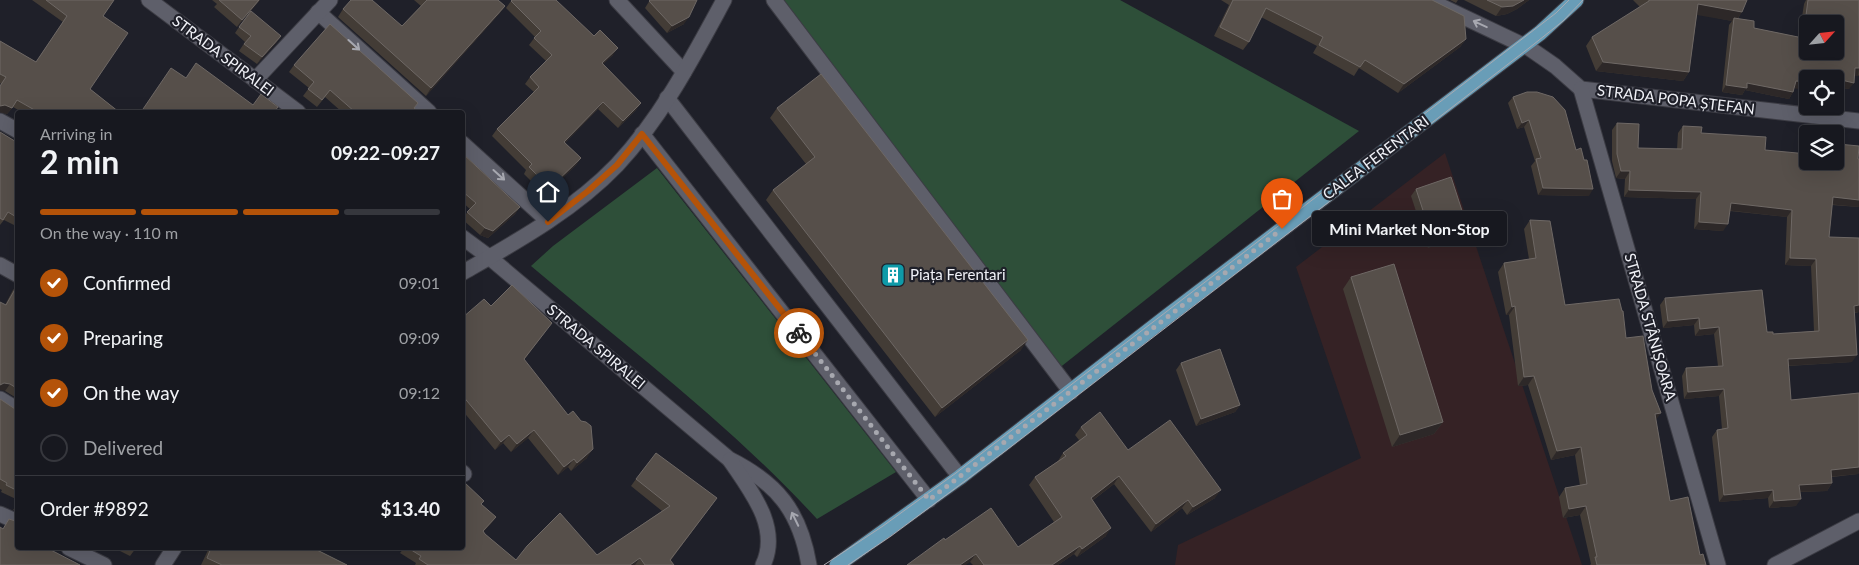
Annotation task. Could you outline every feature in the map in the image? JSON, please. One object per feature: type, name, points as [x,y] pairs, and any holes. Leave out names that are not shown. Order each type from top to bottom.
[{"type":"main road","name":"CALEA FERENTARI","points":[[837,565],[960,478],[1523,46],[1576,0]]},
{"type":"street","points":[[255,80],[330,0]]},
{"type":"street","points":[[617,0],[684,72]]},
{"type":"street","points":[[465,271],[548,222],[588,191],[617,165],[642,134],[684,72],[724,0]]},
{"type":"street","points":[[774,0],[1071,392]]},
{"type":"street","name":"STRADA POPA ȘTEFAN","points":[[1428,0],[1523,46],[1556,66],[1581,89],[1859,122]]},
{"type":"street","name":"STRADA SPIRALEI","points":[[152,1],[295,110]]},
{"type":"street","points":[[318,12],[427,110]]},
{"type":"street","name":"STRADA STÂNIȘOARA","points":[[1581,89],[1718,565]]},
{"type":"street","points":[[667,98],[960,478]]},
{"type":"street","points":[[0,121],[15,129]]},
{"type":"street","points":[[642,134],[929,500]]},
{"type":"street","points":[[465,146],[548,222]]},
{"type":"street","name":"STRADA SPIRALEI","points":[[465,239],[489,257],[729,459],[750,470],[771,487],[794,514],[802,534],[809,565]]},
{"type":"street","points":[[0,265],[15,273]]},
{"type":"street","points":[[0,399],[15,408]]},
{"type":"street","name":"STRADA SPIRALEI","points":[[729,459],[756,501],[766,525],[769,544],[763,565]]},
{"type":"street","points":[[0,514],[15,521]]},
{"type":"street","points":[[1775,565],[1859,521]]},
{"type":"street","points":[[73,550],[104,565]]},
{"type":"street","points":[[163,565],[173,550]]},
{"type":"shaded area","points":[[1445,153],[1582,565],[1175,565],[1178,545],[1361,458],[1296,267]]},
{"type":"green space","points":[[777,0],[1120,0],[1359,131],[1058,369]]},
{"type":"green space","points":[[657,168],[896,472],[817,519],[750,451],[714,419],[531,266],[553,246]]},
{"type":"building","points":[[46,0],[114,0],[103,16],[128,33],[90,89],[116,110],[34,110],[17,100],[12,108],[5,105],[0,106],[0,86],[6,77],[0,74],[0,41],[36,62],[67,16]]},
{"type":"building","points":[[219,0],[259,0],[242,20]]},
{"type":"building","points":[[351,0],[372,0],[402,26],[427,0],[498,0],[505,6],[431,88],[343,9]]},
{"type":"building","points":[[512,0],[556,0],[594,36],[600,30],[618,48],[602,63],[641,103],[623,121],[603,102],[564,142],[581,158],[550,188],[529,167],[532,164],[497,129],[539,87],[530,77],[552,55],[534,38],[541,31]]},
{"type":"building","points":[[650,0],[697,0],[689,17],[672,26]]},
{"type":"building","points":[[1233,0],[1432,0],[1464,16],[1466,39],[1404,84],[1365,60],[1360,67],[1319,45],[1323,37],[1266,8],[1249,42],[1220,27]]},
{"type":"building","points":[[1487,0],[1524,0],[1513,6],[1502,7]]},
{"type":"building","points":[[1649,0],[1747,0],[1742,12],[1698,4],[1689,72],[1603,62],[1592,37]]},
{"type":"building","points":[[1808,0],[1859,0],[1859,68],[1855,68],[1854,83],[1844,81],[1844,70],[1799,70],[1799,81],[1796,81],[1793,92],[1747,83],[1747,88],[1726,85],[1734,18],[1754,21],[1754,28],[1799,37],[1799,60],[1844,60],[1844,15],[1806,15]]},
{"type":"building","points":[[251,11],[281,36],[262,57],[244,44],[251,36],[239,27]]},
{"type":"building","points":[[330,24],[418,103],[414,108],[416,110],[353,110],[330,90],[322,100],[308,89],[314,82],[294,65]]},
{"type":"building","points":[[196,63],[253,105],[261,94],[278,107],[276,110],[142,110],[171,68],[186,78]]},
{"type":"building","name":"Piața Ferentari","points":[[821,74],[1028,340],[942,408],[773,190],[815,157],[777,108]]},
{"type":"building","points":[[1527,92],[1537,92],[1553,97],[1565,110],[1576,150],[1581,148],[1584,160],[1587,160],[1593,189],[1543,188],[1536,159],[1541,158],[1529,120],[1522,123],[1513,97]]},
{"type":"building","points":[[1617,123],[1639,124],[1638,148],[1682,149],[1683,126],[1702,127],[1701,133],[1766,137],[1765,150],[1799,153],[1799,170],[1844,170],[1844,145],[1859,146],[1859,200],[1833,197],[1829,237],[1859,238],[1859,305],[1854,306],[1857,355],[1788,359],[1791,400],[1859,393],[1859,467],[1831,470],[1832,483],[1799,485],[1801,499],[1774,501],[1773,490],[1724,495],[1717,430],[1728,428],[1724,389],[1688,392],[1686,368],[1723,366],[1719,327],[1700,329],[1699,318],[1668,321],[1665,298],[1762,290],[1767,332],[1773,332],[1773,334],[1819,331],[1816,259],[1790,258],[1792,210],[1731,203],[1728,224],[1699,222],[1701,192],[1629,190],[1630,171],[1621,171],[1617,154]]},
{"type":"building","points":[[0,132],[15,141],[15,216],[8,212],[3,220],[0,218]]},
{"type":"building","points":[[465,156],[520,207],[493,231],[485,228],[467,212],[476,203],[465,194]]},
{"type":"building","points":[[1451,177],[1468,229],[1433,241],[1416,189]]},
{"type":"building","points":[[1530,220],[1550,221],[1565,305],[1619,299],[1623,311],[1626,338],[1643,336],[1652,390],[1661,413],[1655,414],[1670,501],[1688,497],[1700,555],[1703,554],[1706,565],[1597,565],[1586,506],[1569,509],[1565,488],[1587,484],[1581,447],[1557,451],[1534,376],[1524,377],[1515,306],[1512,307],[1504,263],[1536,258]]},
{"type":"building","points":[[1394,264],[1443,422],[1400,435],[1351,277]]},
{"type":"building","points":[[512,285],[552,323],[524,359],[568,415],[573,411],[581,421],[591,426],[593,449],[577,463],[574,459],[564,467],[534,430],[517,444],[509,435],[501,442],[465,399],[465,315],[484,299],[491,306]]},
{"type":"building","points":[[15,289],[15,387],[4,383],[0,385],[0,302],[6,305]]},
{"type":"building","points":[[1220,349],[1240,405],[1201,419],[1181,363]]},
{"type":"building","points":[[0,399],[15,409],[15,490],[0,479]]},
{"type":"building","points":[[1100,412],[1128,450],[1170,420],[1221,490],[1193,507],[1188,500],[1156,524],[1119,476],[1091,498],[1111,528],[1082,549],[1080,546],[1052,565],[984,565],[976,554],[960,565],[907,565],[944,538],[945,540],[991,508],[1018,547],[1062,517],[1035,477],[1066,456],[1063,453],[1087,435],[1081,427]]},
{"type":"building","points":[[656,453],[717,498],[670,560],[674,565],[645,565],[640,558],[630,565],[428,565],[419,559],[421,556],[411,550],[465,550],[465,483],[484,501],[481,504],[496,517],[483,531],[516,560],[527,546],[560,513],[597,555],[670,506],[636,479]]},
{"type":"building","points":[[9,519],[15,521],[15,550],[51,550],[80,565],[0,565],[0,527],[3,529]]},
{"type":"building","points":[[210,550],[317,550],[347,565],[222,565],[207,558]]},
{"type":"tram line","points":[[824,565],[883,526],[956,473],[1556,13],[1569,0]]},
{"type":"tram line","points":[[848,565],[891,536],[1004,452],[1529,48],[1563,21],[1583,0]]},
{"type":"way so far","points":[[799,333],[929,500],[1282,229]]},
{"type":"place","name":"Mini Market Non-Stop","points":[[1282,229]]},
{"type":"place","name":"Piața Ferentari","points":[[893,275]]},
{"type":"route","points":[[548,222],[588,191],[617,165],[642,134],[799,333]]}]
